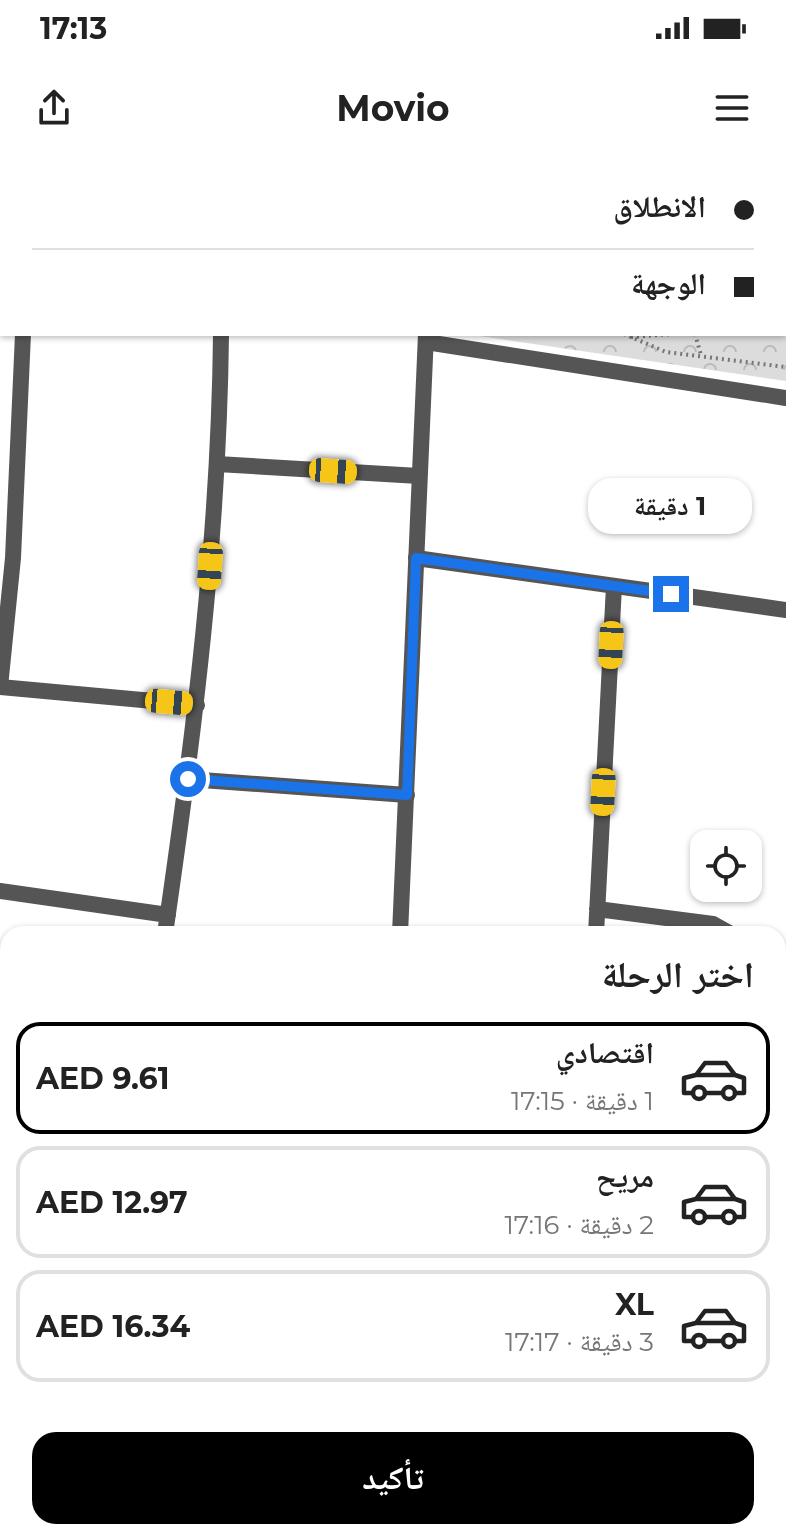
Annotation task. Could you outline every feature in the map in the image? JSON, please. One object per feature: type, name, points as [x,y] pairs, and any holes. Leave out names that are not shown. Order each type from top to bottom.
[{"type":"street","points":[[23,336],[8,487],[0,687],[197,705]]},
{"type":"street","points":[[166,926],[197,705],[217,464],[221,336]]},
{"type":"street","points":[[400,926],[426,338],[786,398]]},
{"type":"street","points":[[217,464],[419,476]]},
{"type":"street","points":[[416,558],[786,610]]},
{"type":"street","points":[[596,926],[614,586]]},
{"type":"street","points":[[188,779],[407,795]]},
{"type":"street","points":[[0,891],[168,915]]},
{"type":"street","points":[[597,909],[717,926]]},
{"type":"path","points":[[628,336],[666,352],[786,367]]},
{"type":"path","points":[[696,336],[701,356]]},
{"type":"green space","points":[[480,336],[786,336],[786,381]]},
{"type":"route","points":[[188,779],[407,795],[416,558],[671,594]]}]
